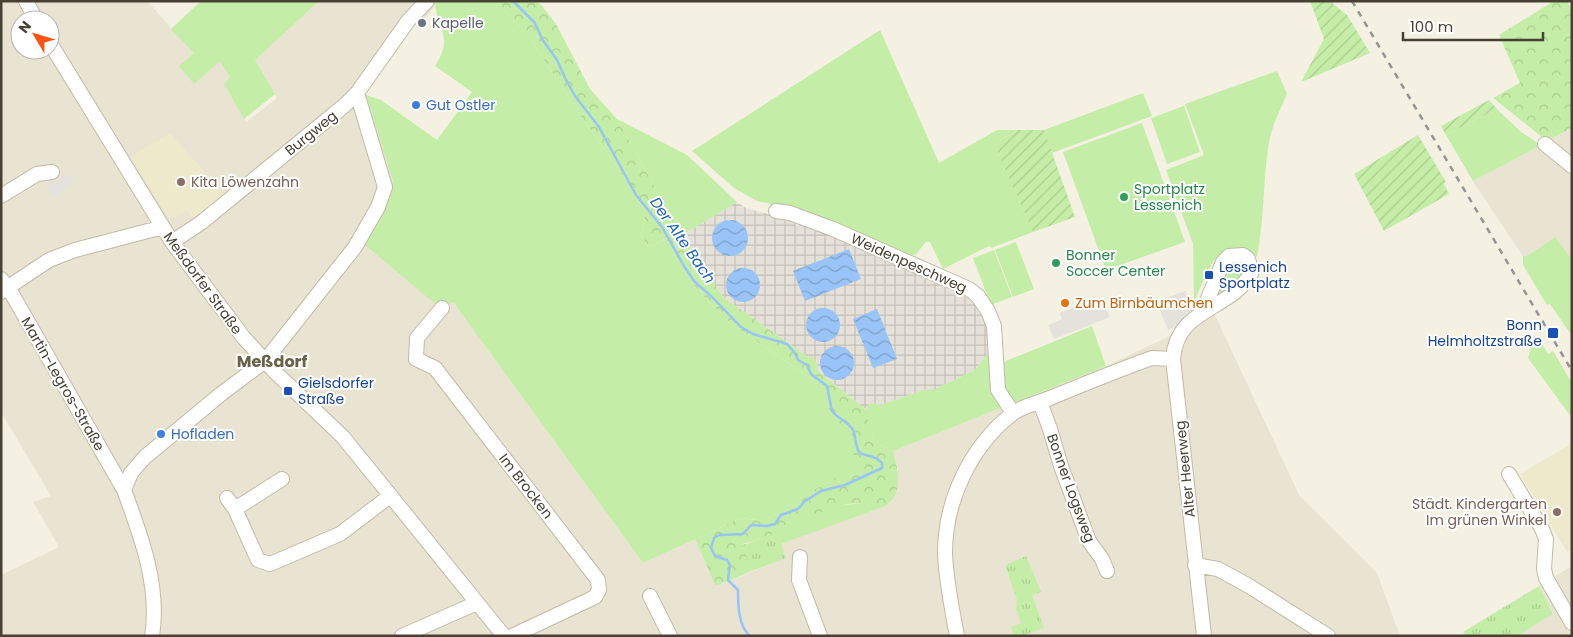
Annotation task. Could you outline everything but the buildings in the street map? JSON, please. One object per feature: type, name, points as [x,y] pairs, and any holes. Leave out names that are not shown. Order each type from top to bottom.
[{"type":"street","name":"Burgweg","points":[[172,242],[202,222],[345,105],[357,93],[408,21],[427,1]]},
{"type":"street","name":"Meßdorfer Straße","points":[[60,59],[172,242],[244,338],[343,438],[504,636]]},
{"type":"street","points":[[152,636],[154,604],[146,555],[143,540],[124,490],[131,474],[145,456],[265,361],[355,247],[383,196],[385,186],[357,93]]},
{"type":"street","points":[[1544,144],[1572,166]]},
{"type":"street","points":[[1,196],[37,174],[52,172]]},
{"type":"street","name":"Weidenpeschweg","points":[[776,211],[790,213],[833,229],[969,289],[978,296],[988,310],[994,326],[998,390],[1013,413]]},
{"type":"street","points":[[4,286],[49,260],[75,250],[163,227]]},
{"type":"street","name":"Martin-Legros-Straße","points":[[4,286],[124,490]]},
{"type":"street","name":"Im Brocken","points":[[442,308],[417,338],[416,359],[434,368],[598,580],[599,590],[595,597],[512,636]]},
{"type":"street","name":"Alter Heerweg","points":[[1202,313],[1187,324],[1181,333],[1174,346],[1174,359],[1204,636]]},
{"type":"street","points":[[957,636],[945,555],[946,536],[949,514],[958,485],[974,455],[992,433],[1013,413],[1152,358],[1174,359]]},
{"type":"street","name":"Bonner Logsweg","points":[[1040,402],[1089,541],[1102,559],[1107,571]]},
{"type":"street","points":[[1510,474],[1513,492],[1542,529],[1546,539],[1544,569],[1546,578],[1572,623]]},
{"type":"street","points":[[282,479],[231,503],[258,560],[270,564],[340,534],[390,496]]},
{"type":"street","points":[[800,557],[799,580],[820,636]]},
{"type":"street","points":[[1195,565],[1218,569],[1249,586],[1328,636]]},
{"type":"street","points":[[650,596],[670,636]]},
{"type":"street","points":[[402,636],[477,603]]},
{"type":"shaded area","points":[[1,1],[147,1],[194,53],[194,84],[220,60],[230,77],[224,84],[246,122],[277,98],[254,60],[319,1],[435,1],[435,5],[429,14],[425,18],[418,19],[366,94],[393,181],[388,197],[453,302],[643,563],[695,539],[717,586],[785,558],[781,544],[890,503],[898,469],[893,451],[1106,366],[1215,315],[1299,495],[1377,573],[1400,636],[1,636],[1,603],[3,602],[1,599],[1,575],[59,547],[33,502],[51,496],[1,412]]},
{"type":"shaded area","points":[[1572,128],[1572,259],[1555,237],[1527,256],[1523,256],[1473,181]]},
{"type":"shaded area","name":"Kita Löwenzahn","points":[[170,133],[227,197],[196,222],[187,210],[175,218],[173,216],[169,218],[131,157]]},
{"type":"shaded area","points":[[68,173],[74,182],[53,197],[46,188]]},
{"type":"shaded area","points":[[737,202],[746,208],[790,220],[794,219],[796,226],[808,224],[962,294],[976,305],[987,324],[989,351],[976,369],[936,389],[923,390],[881,405],[870,403],[865,409],[818,371],[817,363],[812,356],[808,357],[723,297],[682,235]]},
{"type":"shaded area","points":[[1186,291],[1189,307],[1194,311],[1182,324],[1168,330],[1156,301]]},
{"type":"shaded area","points":[[1100,297],[1110,317],[1054,339],[1048,325],[1062,319],[1060,313]]},
{"type":"shaded area","name":"Städt. Kindergarten Im grünen Winkel","points":[[1572,443],[1572,549],[1567,552],[1520,474]]},
{"type":"shaded area","points":[[1572,566],[1572,636],[1517,636],[1553,614],[1539,586]]},
{"type":"green space","points":[[201,1],[319,1],[255,60],[275,94],[244,119],[224,84],[230,77],[220,61],[194,84],[179,66],[194,53],[171,29]]},
{"type":"green space","points":[[435,1],[496,1],[529,37],[582,118],[615,163],[646,213],[641,236],[650,247],[666,238],[681,269],[705,298],[730,323],[813,380],[859,463],[764,521],[741,518],[643,563],[453,302],[440,308],[364,244],[388,197],[393,181],[366,95],[381,100],[437,140],[472,92],[435,66],[441,56],[444,40]]},
{"type":"green space","points":[[496,1],[536,1],[542,6],[556,24],[590,89],[617,119],[682,235],[723,297],[808,357],[812,356],[817,363],[818,371],[865,409],[874,442],[893,451],[897,465],[898,481],[895,495],[885,506],[870,503],[842,505],[776,533],[743,544],[752,571],[716,586],[695,539],[741,518],[764,521],[858,463],[813,380],[730,323],[705,298],[681,269],[666,238],[650,247],[641,236],[646,213],[615,163],[582,118],[529,37]]},
{"type":"green space","points":[[1310,1],[1333,1],[1333,4],[1347,15],[1370,53],[1301,82],[1324,39]]},
{"type":"green space","points":[[1554,1],[1567,1],[1572,10],[1572,128],[1547,141],[1493,98],[1520,83],[1499,35]]},
{"type":"green space","points":[[880,30],[939,163],[997,130],[1019,130],[994,144],[1033,232],[991,248],[989,246],[943,269],[930,242],[926,242],[915,255],[905,256],[781,206],[757,201],[734,188],[692,151]]},
{"type":"green space","points":[[1277,71],[1287,94],[1275,121],[1269,142],[1257,257],[1242,248],[1230,249],[1222,253],[1210,267],[1194,302],[1193,244],[1166,170],[1204,155],[1185,104]]},
{"type":"green space","points":[[1143,93],[1152,116],[1052,153],[1044,130]]},
{"type":"green space","points":[[1489,100],[1497,109],[1446,135],[1441,126]]},
{"type":"green space","points":[[1184,106],[1200,152],[1167,164],[1151,118]]},
{"type":"green space","points":[[1497,109],[1521,132],[1541,145],[1473,181],[1446,135]]},
{"type":"green space","points":[[617,119],[687,155],[737,202],[682,235]]},
{"type":"green space","name":"Sportplatz Lessenich","points":[[1142,123],[1185,242],[1106,270],[1063,152]]},
{"type":"green space","points":[[1019,130],[1044,130],[1075,217],[1033,232],[994,144]]},
{"type":"green space","points":[[1418,135],[1446,182],[1444,184],[1449,194],[1384,231],[1354,174]]},
{"type":"green space","points":[[1555,237],[1572,259],[1572,333],[1570,333],[1550,304],[1547,305],[1523,265],[1523,256],[1527,256]]},
{"type":"green space","points":[[1016,242],[1034,289],[1013,297],[995,250]]},
{"type":"green space","points":[[994,250],[1012,297],[991,305],[973,258]]},
{"type":"green space","points":[[1235,260],[1243,263],[1245,274],[1218,299],[1215,298],[1228,266]]},
{"type":"green space","points":[[1092,326],[1106,366],[893,451],[874,442],[865,410],[870,403],[881,405],[923,390],[936,389],[976,369],[989,351],[1001,363]]},
{"type":"green space","points":[[1534,336],[1538,337],[1548,354],[1553,351],[1572,383],[1572,418],[1528,358]]},
{"type":"green space","points":[[870,502],[885,506],[781,544],[777,532],[802,519],[836,506]]},
{"type":"green space","points":[[777,532],[786,558],[752,571],[743,545]]},
{"type":"green space","points":[[1026,556],[1041,592],[1032,595],[1044,628],[1022,636],[1014,636],[1011,627],[1021,623],[1016,608],[1017,600],[1005,565]]},
{"type":"green space","points":[[1539,586],[1553,614],[1517,636],[1466,636],[1463,632]]},
{"type":"water","points":[[730,220],[743,225],[748,238],[743,251],[730,256],[717,251],[712,238],[717,225]]},
{"type":"water","points":[[849,249],[861,279],[805,301],[793,271]]},
{"type":"water","points":[[743,268],[750,269],[755,273],[759,278],[759,292],[755,297],[750,301],[743,302],[736,301],[731,297],[727,292],[726,285],[727,278],[731,273],[736,269]]},
{"type":"water","points":[[823,308],[835,313],[840,325],[835,337],[823,342],[811,337],[806,325],[811,313]]},
{"type":"water","points":[[877,309],[897,359],[873,368],[853,319]]},
{"type":"water","points":[[837,346],[844,347],[849,351],[853,356],[853,370],[849,375],[844,379],[837,380],[830,379],[825,375],[821,370],[820,363],[821,356],[825,351],[830,347]]},
{"type":"waterway","name":"Der Alte Bach","points":[[513,1],[535,23],[542,39],[557,60],[575,96],[599,127],[636,195],[662,227],[694,281],[741,327],[753,334],[787,344],[798,360],[807,365],[811,374],[827,386],[832,411],[853,430],[860,453],[873,457],[882,463],[882,468],[845,485],[821,491],[804,502],[798,509],[781,515],[775,524],[767,526],[751,525],[743,534],[719,535],[714,538],[711,548],[715,556],[727,560],[730,565],[728,580],[738,590],[741,621],[750,636]]},
{"type":"railway","points":[[1352,1],[1572,371]]},
{"type":"place","name":"Kapelle","points":[[422,23]]},
{"type":"place","name":"Gut Ostler","points":[[416,105]]},
{"type":"place","name":"Kita Löwenzahn","points":[[181,182]]},
{"type":"place","name":"Sportplatz Lessenich","points":[[1124,197]]},
{"type":"place","name":"Bonner Soccer Center","points":[[1056,263]]},
{"type":"place","name":"Lessenich Sportplatz","points":[[1209,275]]},
{"type":"place","name":"Zum Birnbäumchen","points":[[1065,303]]},
{"type":"place","name":"Bonn Helmholtzstraße","points":[[1553,333]]},
{"type":"place","name":"Gielsdorfer Straße","points":[[288,391]]},
{"type":"place","name":"Hofladen","points":[[161,434]]},
{"type":"place","name":"Städt. Kindergarten Im grünen Winkel","points":[[1557,512]]},
{"type":"district","name":"Meßdorf","points":[[272,361]]}]
